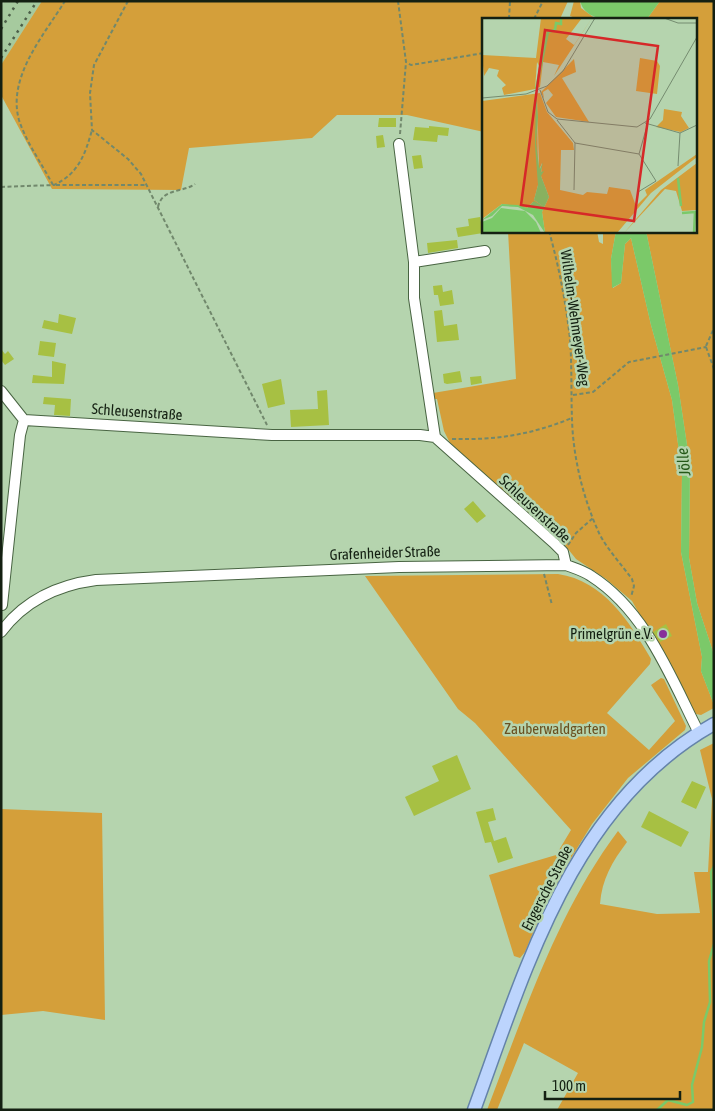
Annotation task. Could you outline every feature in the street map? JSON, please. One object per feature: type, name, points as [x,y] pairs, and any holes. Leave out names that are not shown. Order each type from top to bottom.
[{"type":"main road","name":"Engersche Straße","points":[[474,1110],[526,968],[572,870],[598,830],[623,798],[658,764],[714,724]]},
{"type":"street","points":[[399,144],[414,262],[414,298],[434,437]]},
{"type":"street","points":[[414,262],[485,251]]},
{"type":"street","points":[[1,391],[24,420],[20,435],[2,605],[13,618]]},
{"type":"street","name":"Schleusenstraße","points":[[24,420],[272,435],[420,435],[434,437],[562,552],[566,565]]},
{"type":"street","name":"Grafenheider Straße","points":[[1,632],[13,618],[29,605],[59,588],[96,580],[399,567],[566,565],[590,574],[627,606],[652,644],[699,733]]},
{"type":"path","points":[[53,185],[19,119],[19,90],[26,63],[65,1]]},
{"type":"path","points":[[53,185],[68,177],[82,162],[92,130],[90,93],[94,65],[128,1]]},
{"type":"path","points":[[398,1],[406,62],[399,144]]},
{"type":"path","points":[[509,18],[510,1]]},
{"type":"path","points":[[534,18],[542,1]]},
{"type":"path","points":[[406,62],[417,65],[482,53]]},
{"type":"path","points":[[92,130],[128,159],[146,185],[272,435]]},
{"type":"path","points":[[158,207],[161,198],[166,193],[185,190],[195,184]]},
{"type":"path","points":[[1,187],[146,185]]},
{"type":"path","name":"Wilhelm-Wehmeyer-Weg","points":[[550,232],[570,338],[573,395],[593,392],[630,362],[706,347]]},
{"type":"path","points":[[714,328],[706,347],[714,369]]},
{"type":"path","points":[[573,395],[572,418],[576,457],[593,518],[600,535],[632,579],[633,592],[627,606]]},
{"type":"path","points":[[434,437],[450,439],[503,438],[524,435],[572,418]]},
{"type":"path","points":[[562,552],[576,533],[593,518]]},
{"type":"path","points":[[540,565],[546,579],[552,605]]},
{"type":"shaded area","points":[[5,1],[42,1],[1,65],[1,7]]},
{"type":"green space","points":[[42,1],[568,1],[560,18],[482,18],[482,132],[407,115],[337,115],[312,138],[189,148],[181,190],[52,189],[1,95],[1,65]]},
{"type":"green space","points":[[574,1],[580,1],[581,8],[595,18],[575,18],[570,16]]},
{"type":"green space","points":[[660,1],[714,1],[714,655],[697,603],[689,558],[690,465],[678,385],[646,232],[698,232],[698,18],[648,18]]},
{"type":"green space","points":[[508,232],[597,232],[599,242],[603,244],[603,232],[616,232],[611,259],[613,288],[621,283],[625,244],[631,238],[651,325],[672,400],[682,473],[681,552],[702,657],[701,671],[714,708],[701,715],[696,714],[632,601],[606,579],[576,559],[560,539],[492,482],[450,443],[444,431],[437,399],[434,399],[433,393],[516,379]]},
{"type":"green space","name":"Zauberwaldgarten","points":[[558,574],[574,578],[602,594],[624,617],[651,659],[650,664],[607,713],[649,750],[675,721],[651,685],[661,678],[664,679],[686,726],[685,730],[628,778],[592,824],[543,909],[525,952],[520,958],[514,956],[489,875],[556,855],[571,830],[475,723],[458,709],[365,576]]},
{"type":"green space","points":[[714,743],[714,1110],[557,1110],[578,1073],[524,1043],[497,1110],[487,1110],[528,1001],[559,930],[596,863],[618,831],[627,842],[609,871],[603,887],[600,904],[657,914],[700,913],[694,872],[708,872],[712,799],[700,750]]},
{"type":"green space","points":[[1,809],[102,813],[105,1020],[43,1011],[1,1015]]},
{"type":"water","points":[[580,1],[660,1],[648,18],[599,18],[591,15],[584,9]]},
{"type":"water","points":[[616,232],[646,232],[678,385],[690,465],[689,558],[697,603],[714,655],[714,705],[701,671],[702,657],[681,552],[682,473],[672,400],[651,325],[631,238],[625,244],[621,283],[612,288],[611,259]]},
{"type":"building","points":[[379,118],[396,118],[396,127],[378,127]]},
{"type":"building","points":[[429,126],[449,128],[448,136],[438,135],[437,142],[413,140],[415,127],[429,128]]},
{"type":"building","points":[[383,135],[385,147],[377,148],[376,136]]},
{"type":"building","points":[[421,155],[423,168],[414,169],[412,156]]},
{"type":"building","points":[[480,217],[483,233],[458,237],[456,228],[469,226],[468,219]]},
{"type":"building","points":[[457,240],[458,248],[428,253],[427,243]]},
{"type":"building","points":[[442,285],[443,292],[452,290],[454,304],[440,306],[438,295],[434,295],[433,286]]},
{"type":"building","points":[[442,310],[444,326],[457,324],[459,340],[437,342],[434,311]]},
{"type":"building","points":[[59,314],[76,318],[72,334],[42,328],[44,320],[58,323]]},
{"type":"building","points":[[40,341],[56,343],[54,357],[38,355]]},
{"type":"building","points":[[1,349],[5,354],[8,351],[14,359],[5,365],[1,360]]},
{"type":"building","points":[[52,361],[66,364],[64,384],[32,383],[33,375],[52,377]]},
{"type":"building","points":[[460,371],[462,382],[444,383],[443,374]]},
{"type":"building","points":[[481,376],[482,383],[471,385],[470,377]]},
{"type":"building","points":[[281,379],[285,404],[268,408],[262,384]]},
{"type":"building","points":[[327,390],[329,425],[291,427],[290,410],[318,409],[317,391]]},
{"type":"building","points":[[44,397],[71,399],[70,416],[54,415],[55,405],[43,404]]},
{"type":"building","points":[[473,501],[486,516],[477,523],[464,509]]},
{"type":"building","name":"Primelgrün e.V.","points":[[666,624],[672,636],[660,642],[653,632]]},
{"type":"building","points":[[457,755],[471,789],[414,816],[405,797],[439,781],[432,766]]},
{"type":"building","points":[[692,781],[706,787],[696,809],[681,802]]},
{"type":"building","points":[[493,808],[496,820],[488,822],[494,841],[506,837],[513,858],[498,863],[491,842],[485,843],[476,812]]},
{"type":"building","points":[[649,811],[689,832],[681,847],[641,827]]},
{"type":"waterway","name":"Jölle","points":[[714,866],[711,872],[714,930]]},
{"type":"waterway","name":"Jölle","points":[[657,1110],[668,1100],[687,1105],[693,1102],[692,1085],[702,1047],[704,1022],[710,1002],[709,961],[714,944]]},
{"type":"railway","points":[[1,29],[18,1]]},
{"type":"railway","points":[[1,58],[37,1]]},
{"type":"place","name":"Primelgrün e.V.","points":[[663,634]]}]
